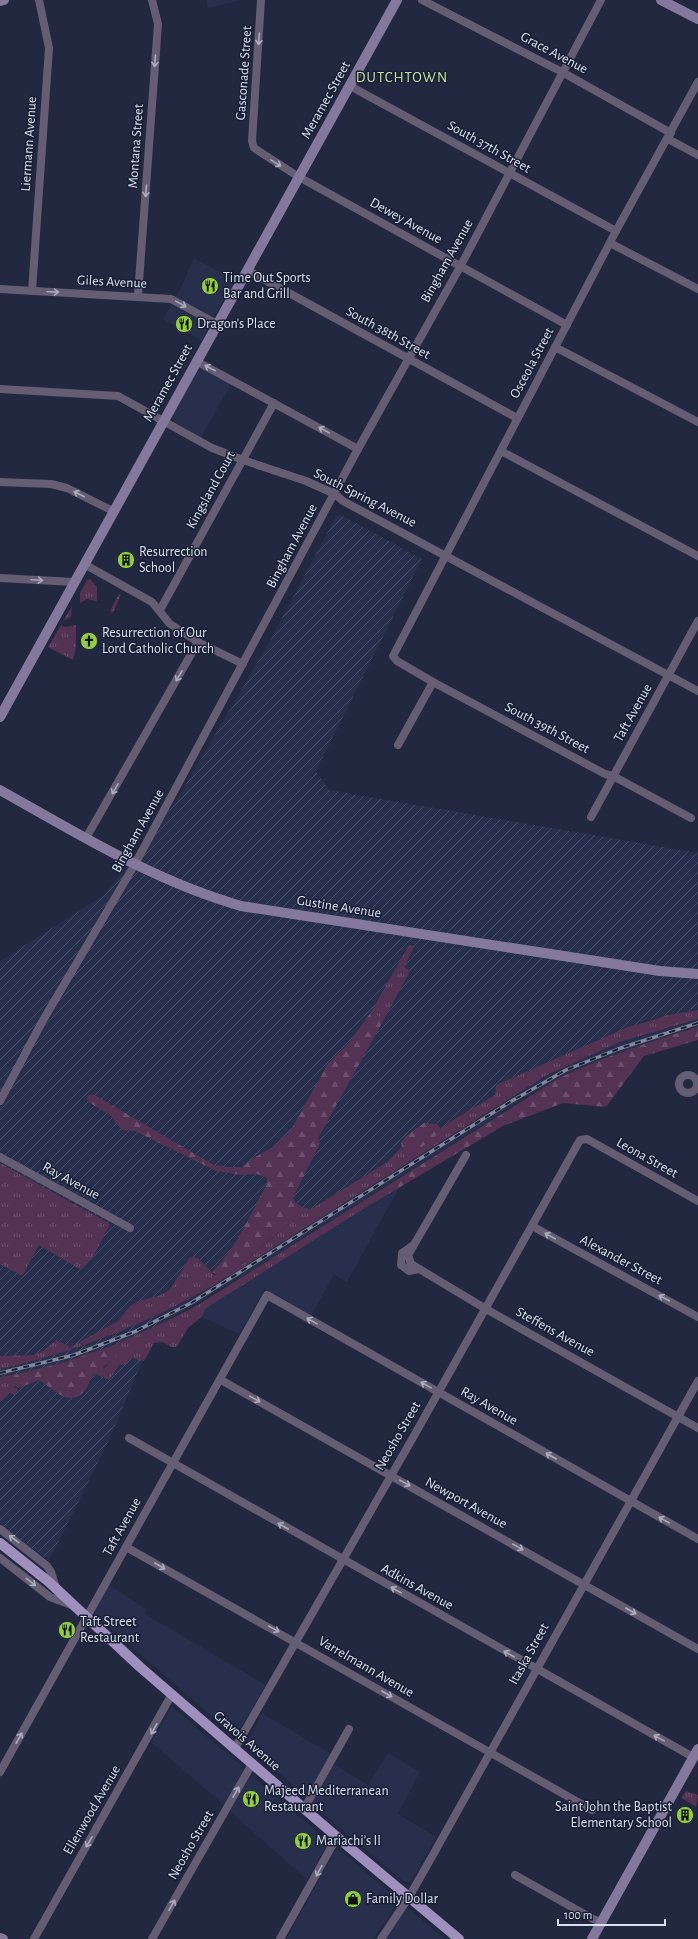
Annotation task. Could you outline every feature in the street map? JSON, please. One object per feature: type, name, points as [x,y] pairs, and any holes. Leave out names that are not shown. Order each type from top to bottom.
[{"type":"main road","name":"Gravois Avenue","points":[[0,1543],[56,1588],[172,1694],[304,1809],[460,1939]]},
{"type":"street","points":[[0,1],[4,0]]},
{"type":"street","name":"Liermann Avenue","points":[[32,291],[49,48],[39,0]]},
{"type":"street","name":"Montana Street","points":[[138,295],[158,24],[152,0]]},
{"type":"street","name":"Gasconade Street","points":[[254,148],[252,141],[261,0]]},
{"type":"street","name":"Meramec Street","points":[[0,717],[397,0]]},
{"type":"street","name":"Grace Avenue","points":[[422,0],[562,72],[698,155]]},
{"type":"street","name":"Bingham Avenue","points":[[0,1100],[42,1022],[135,864],[358,449],[460,267],[601,0]]},
{"type":"street","points":[[661,0],[698,19]]},
{"type":"street","name":"Osceola Street","points":[[393,658],[394,651],[616,231],[698,82]]},
{"type":"street","name":"South 37th Street","points":[[350,86],[616,231]]},
{"type":"street","name":"Dewey Avenue","points":[[254,148],[299,177],[567,325]]},
{"type":"street","points":[[610,243],[698,290]]},
{"type":"street","name":"South 38th Street","points":[[247,270],[518,418]]},
{"type":"street","name":"Giles Avenue","points":[[0,289],[138,295],[171,298],[217,324]]},
{"type":"street","points":[[555,347],[698,422]]},
{"type":"street","points":[[196,361],[358,449]]},
{"type":"street","name":"South Spring Avenue","points":[[0,389],[118,396],[212,448],[306,481],[335,494],[344,501],[446,554],[698,691]]},
{"type":"street","name":"Kingsland Court","points":[[160,610],[274,403]]},
{"type":"street","points":[[501,451],[698,556]]},
{"type":"street","points":[[0,482],[51,484],[67,488],[113,512]]},
{"type":"street","points":[[84,564],[152,602],[170,624],[198,642],[243,664]]},
{"type":"street","points":[[0,578],[74,582]]},
{"type":"street","name":"Taft Avenue","points":[[591,817],[698,621]]},
{"type":"street","points":[[86,838],[198,642]]},
{"type":"street","name":"South 39th Street","points":[[393,658],[433,682],[690,818]]},
{"type":"street","points":[[398,745],[433,682]]},
{"type":"street","name":"Gustine Avenue","points":[[0,790],[135,864],[184,887],[241,906],[660,971],[698,974]]},
{"type":"street","name":"Leona Street","points":[[584,1138],[698,1200]]},
{"type":"street","name":"Neosho Street","points":[[235,1748],[486,1309],[580,1140],[584,1138]]},
{"type":"street","name":"Steffens Avenue","points":[[466,1155],[408,1255],[410,1262],[419,1269],[486,1309],[698,1428]]},
{"type":"street","name":"Ray Avenue","points":[[0,1157],[130,1228]]},
{"type":"street","name":"Alexander Street","points":[[532,1226],[698,1317]]},
{"type":"street","name":"Taft Avenue","points":[[0,1772],[172,1462],[221,1380],[267,1295]]},
{"type":"street","name":"Ray Avenue","points":[[267,1295],[698,1539]]},
{"type":"street","name":"Newport Avenue","points":[[221,1380],[698,1649]]},
{"type":"street","name":"Itaska Street","points":[[381,1939],[409,1897],[698,1381]]},
{"type":"street","name":"Adkins Avenue","points":[[129,1438],[536,1669],[696,1753]]},
{"type":"street","name":"Gravois Avenue","points":[[0,1529],[47,1566],[51,1572],[56,1588]]},
{"type":"street","name":"Varrelmann Avenue","points":[[126,1547],[592,1810]]},
{"type":"street","name":"Gravois Avenue","points":[[0,1558],[50,1597],[74,1606]]},
{"type":"street","name":"Ellenwood Avenue","points":[[34,1939],[172,1694]]},
{"type":"street","points":[[304,1809],[349,1729]]},
{"type":"street","points":[[592,1939],[696,1753]]},
{"type":"street","name":"Neosho Street","points":[[152,1939],[252,1764]]},
{"type":"street","points":[[280,1939],[337,1837]]},
{"type":"street","points":[[515,1875],[593,1919],[601,1922]]},
{"type":"street","points":[[0,1938],[4,1939]]},
{"type":"shaded area","points":[[206,0],[243,0],[208,8]]},
{"type":"shaded area","points":[[194,258],[235,280],[215,316],[211,316],[176,298]]},
{"type":"shaded area","points":[[172,305],[206,323],[208,328],[202,341],[163,319]]},
{"type":"shaded area","points":[[203,368],[231,384],[201,437],[174,422],[172,416],[197,371]]},
{"type":"shaded area","points":[[341,515],[422,559],[316,771],[329,790],[698,853],[698,1010],[668,1015],[645,1021],[496,1085],[495,1095],[168,1300],[110,1438],[49,1561],[0,1524],[0,961],[104,895],[175,803],[272,637],[336,516]]},
{"type":"shaded area","points":[[698,1019],[698,1027],[637,1046],[586,1066],[537,1091],[263,1264],[167,1321],[145,1331],[0,1369],[154,1317],[178,1305],[216,1284],[547,1075],[620,1042]]},
{"type":"shaded area","points":[[400,1186],[347,1282],[334,1275],[311,1315],[265,1289],[239,1334],[202,1317],[205,1309]]},
{"type":"shaded area","points":[[109,1585],[146,1609],[145,1614],[266,1685],[237,1734],[231,1733],[95,1615],[95,1610]]},
{"type":"shaded area","points":[[172,1707],[242,1766],[243,1771],[224,1805],[151,1742]]},
{"type":"shaded area","points":[[262,1713],[331,1754],[306,1796],[247,1746],[247,1740]]},
{"type":"shaded area","points":[[388,1753],[420,1772],[398,1814],[436,1837],[411,1882],[403,1881],[314,1806],[313,1802],[334,1764],[368,1785]]},
{"type":"shaded area","points":[[253,1777],[327,1840],[327,1845],[307,1880],[230,1811],[249,1778]]},
{"type":"shaded area","points":[[336,1850],[340,1850],[397,1899],[398,1903],[373,1939],[286,1939]]},
{"type":"shaded area","points":[[408,1909],[445,1939],[385,1939],[404,1911]]},
{"type":"green space","points":[[90,579],[97,587],[97,601],[87,599],[80,603],[80,593],[87,580]]},
{"type":"green space","points":[[119,594],[121,594],[113,613],[110,611]]},
{"type":"green space","points":[[72,606],[71,617],[63,621]]},
{"type":"green space","points":[[61,625],[65,627],[76,625],[76,647],[73,660],[48,647]]},
{"type":"green space","points":[[409,945],[414,947],[404,967],[410,971],[381,1025],[376,1012],[371,1012]]},
{"type":"green space","points":[[698,1010],[698,1019],[620,1042],[547,1075],[216,1284],[164,1312],[85,1345],[58,1354],[0,1369],[0,1356],[34,1355],[43,1351],[56,1340],[71,1347],[118,1321],[129,1307],[138,1301],[158,1296],[170,1290],[190,1257],[198,1258],[214,1275],[230,1273],[292,1221],[301,1210],[300,1206],[309,1209],[313,1208],[387,1162],[401,1148],[403,1151],[421,1146],[442,1128],[495,1095],[496,1085],[626,1028],[668,1015]]},
{"type":"green space","points":[[371,1012],[376,1012],[381,1025],[318,1138],[320,1144],[293,1197],[295,1202],[300,1206],[301,1210],[292,1221],[230,1273],[221,1277],[212,1272],[221,1263],[242,1231],[267,1184],[267,1178],[257,1174],[241,1175],[216,1171],[135,1131],[122,1130],[110,1115],[87,1101],[88,1096],[93,1094],[212,1164],[224,1167],[244,1167],[250,1160],[274,1146],[291,1130],[327,1065],[348,1044]]},
{"type":"green space","points":[[698,1027],[698,1040],[644,1056],[606,1107],[563,1103],[503,1126],[365,1208],[361,1204],[363,1201],[559,1078],[628,1050]]},
{"type":"green space","points":[[424,1123],[437,1124],[441,1129],[425,1145],[414,1150],[403,1151],[401,1143],[405,1137]]},
{"type":"green space","points":[[0,1163],[110,1224],[93,1257],[81,1270],[39,1245],[22,1276],[0,1264]]},
{"type":"green space","points":[[363,1201],[361,1204],[365,1208],[205,1309],[202,1317],[188,1328],[177,1347],[172,1347],[162,1342],[154,1343],[144,1361],[134,1358],[130,1359],[126,1364],[119,1365],[109,1380],[94,1373],[106,1367],[116,1355],[116,1348],[111,1346],[167,1321],[196,1306]]},
{"type":"green space","points":[[111,1346],[116,1348],[116,1355],[108,1364],[93,1375],[86,1389],[74,1398],[62,1396],[39,1380],[19,1388],[12,1384],[13,1377],[17,1374],[65,1362]]},
{"type":"green space","points":[[17,1374],[13,1377],[14,1387],[18,1389],[15,1395],[10,1393],[0,1402],[0,1377]]},
{"type":"green space","points":[[686,1791],[698,1795],[696,1807],[681,1798]]},
{"type":"railway","points":[[0,1373],[74,1355],[134,1332],[191,1303],[510,1102],[566,1070],[618,1049],[698,1023]]},
{"type":"place","name":"Time Out Sports Bar and Grill","points":[[210,286]]},
{"type":"place","name":"Dragon's Place","points":[[184,324]]},
{"type":"place","name":"Resurrection School","points":[[126,560]]},
{"type":"place","name":"Resurrection of Our Lord Catholic Church","points":[[89,641]]},
{"type":"place","name":"Taft Street Restaurant","points":[[67,1630]]},
{"type":"place","name":"Majeed Mediterranean Restaurant","points":[[251,1799]]},
{"type":"place","name":"Saint John the Baptist Elementary School","points":[[685,1815]]},
{"type":"place","name":"Mariachi’s II","points":[[303,1841]]},
{"type":"place","name":"Family Dollar","points":[[353,1899]]},
{"type":"district","name":"DUTCHTOWN","points":[[402,77]]}]
